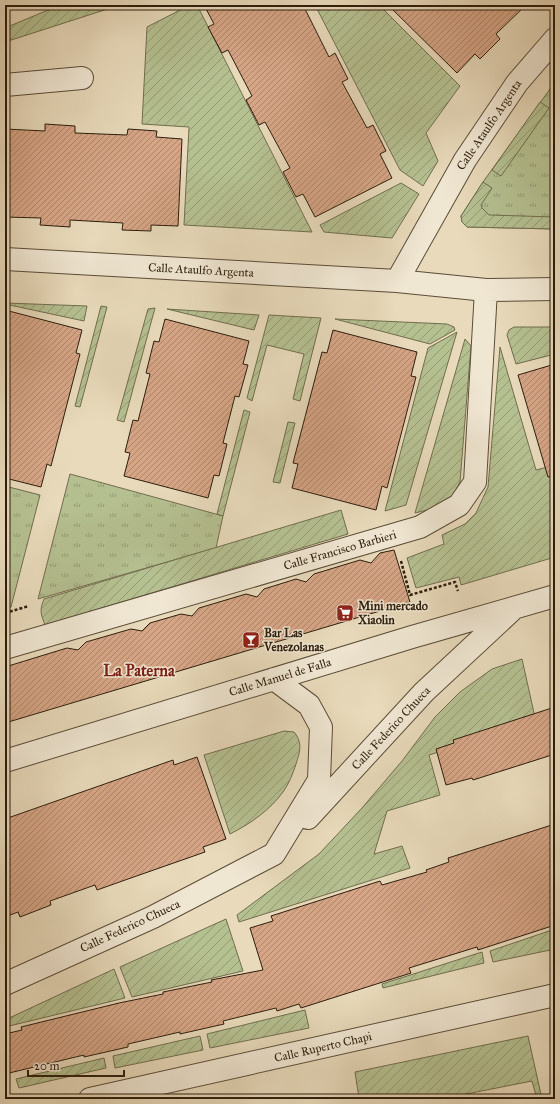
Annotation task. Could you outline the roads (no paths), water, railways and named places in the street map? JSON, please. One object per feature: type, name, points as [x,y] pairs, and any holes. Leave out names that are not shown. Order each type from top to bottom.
[{"type":"street","name":"Calle Ataulfo Argenta","points":[[398,281],[465,160],[516,83],[555,39]]},
{"type":"street","points":[[5,85],[82,78]]},
{"type":"street","name":"Calle Ataulfo Argenta","points":[[5,259],[398,281],[486,290],[555,289]]},
{"type":"street","name":"Calle Francisco Barbieri","points":[[5,648],[420,527],[459,505],[474,482],[486,290]]},
{"type":"street","name":"Calle Manuel de Falla","points":[[5,761],[274,679],[555,596]]},
{"type":"street","name":"Calle Federico Chueca","points":[[5,984],[152,917],[274,854],[424,692],[514,608]]},
{"type":"street","points":[[274,679],[309,705],[321,727],[319,780],[274,854]]},
{"type":"street","name":"Calle Ruperto Chapi","points":[[90,1099],[555,995]]},
{"type":"place","name":"Mini mercado Xiaolin","points":[[345,613]]},
{"type":"place","name":"Bar Las Venezolanas","points":[[251,640]]},
{"type":"district","name":"La Paterna","points":[[139,670]]}]
